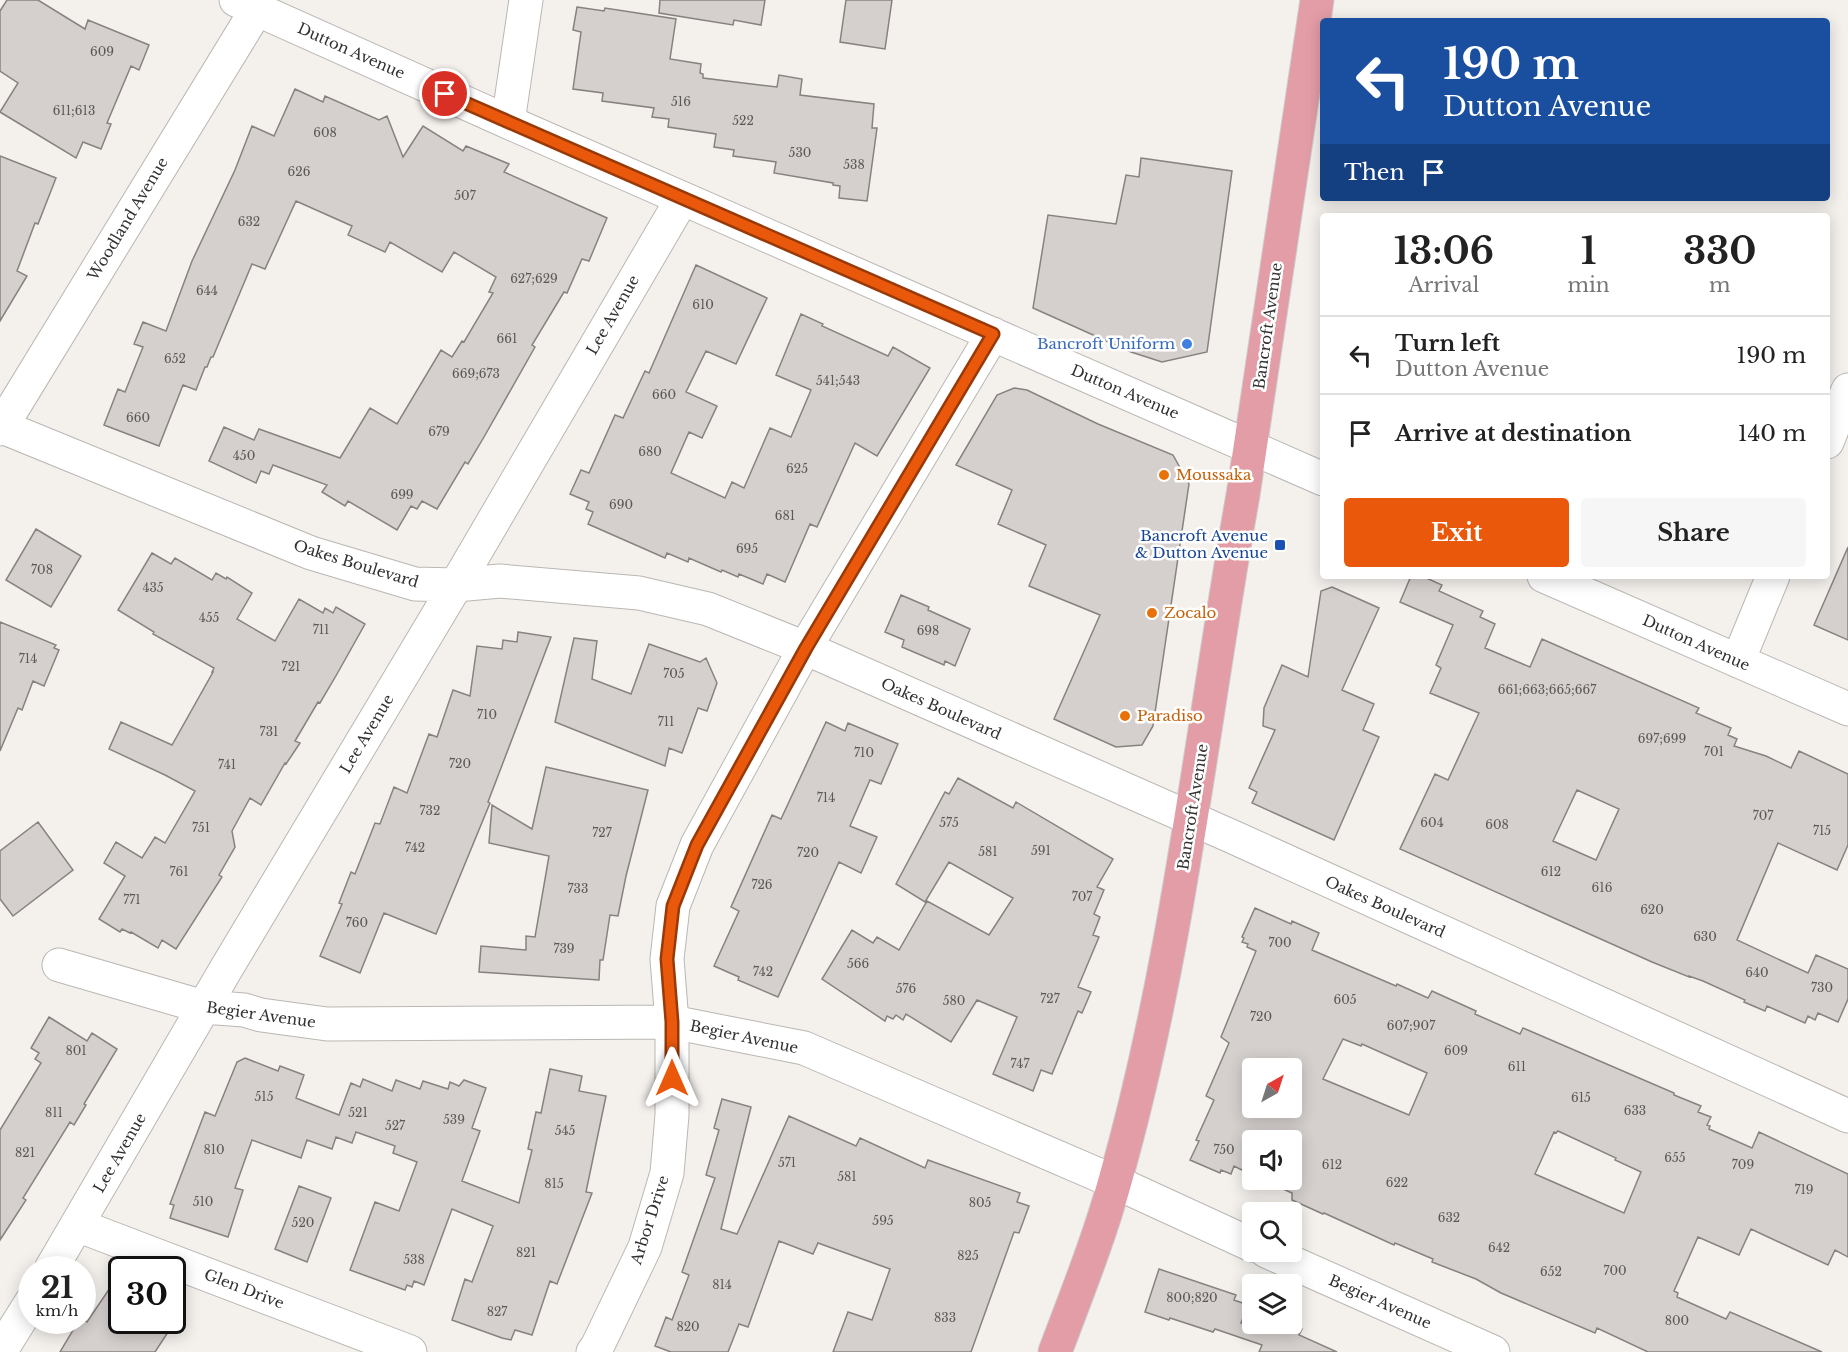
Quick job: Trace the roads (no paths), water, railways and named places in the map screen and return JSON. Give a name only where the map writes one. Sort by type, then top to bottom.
[{"type":"main road","name":"Bancroft Avenue","points":[[1055,1352],[1115,1182],[1143,1070],[1173,924],[1192,820],[1228,575],[1251,447],[1317,0]]},
{"type":"street","points":[[508,122],[526,0]]},
{"type":"street","name":"Dutton Avenue","points":[[247,4],[682,199],[1320,478]]},
{"type":"street","name":"Woodland Avenue","points":[[0,427],[247,4]]},
{"type":"street","name":"Lee Avenue","points":[[59,1256],[682,199]]},
{"type":"street","name":"Arbor Drive","points":[[593,1352],[645,1247],[667,1173],[672,1115],[672,1022],[667,959],[673,906],[697,845],[806,648],[993,334]]},
{"type":"street","points":[[1830,435],[1848,390]]},
{"type":"street","name":"Oakes Boulevard","points":[[0,427],[311,553],[415,584],[456,585],[500,581],[639,593],[708,609],[806,648],[1848,1116]]},
{"type":"street","name":"Dutton Avenue","points":[[1551,579],[1848,709]]},
{"type":"street","points":[[1738,661],[1772,579]]},
{"type":"street","name":"Begier Avenue","points":[[59,965],[204,1007],[244,1010],[261,1015],[327,1024],[672,1022],[804,1048],[1115,1182],[1242,1240]]},
{"type":"street","name":"Glen Drive","points":[[77,1225],[410,1352]]},
{"type":"street","name":"Begier Avenue","points":[[1291,1262],[1493,1352]]},
{"type":"street","points":[[0,1352],[18,1323]]},
{"type":"place","name":"Bancroft Uniform","points":[[1187,344]]},
{"type":"place","name":"Moussaka","points":[[1164,475]]},
{"type":"place","name":"Bancroft Avenue & Dutton Avenue","points":[[1280,545]]},
{"type":"place","name":"Zocalo","points":[[1152,613]]},
{"type":"place","name":"Paradiso","points":[[1125,716]]}]
